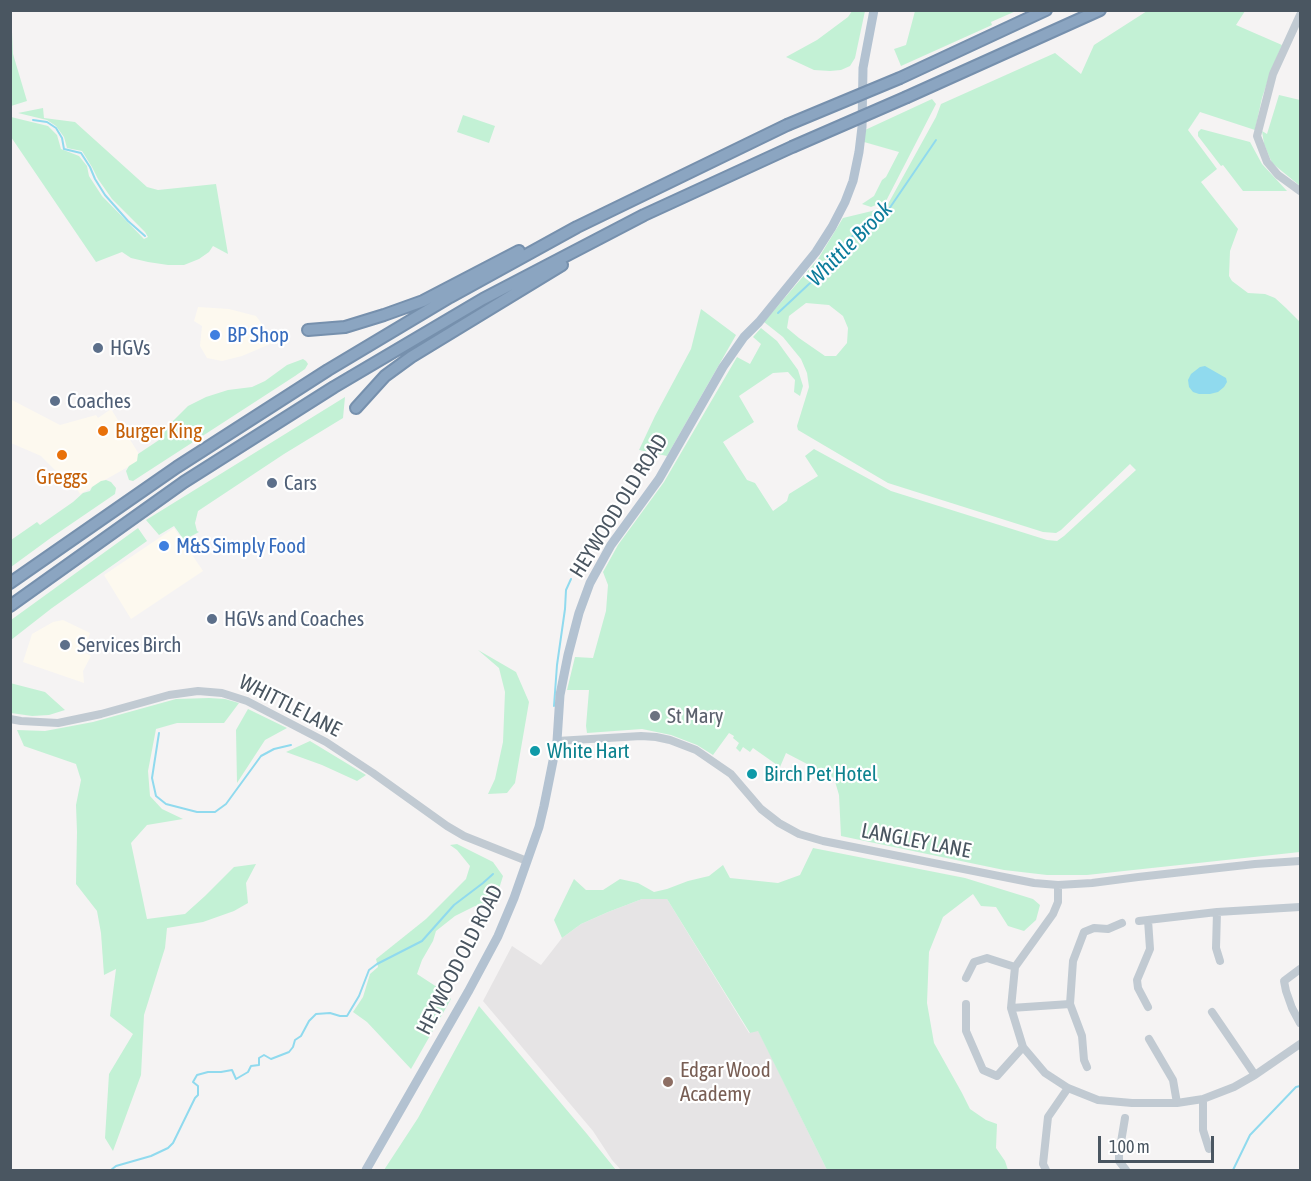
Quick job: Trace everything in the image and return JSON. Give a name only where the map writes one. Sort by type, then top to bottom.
[{"type":"highway","points":[[10,583],[177,467],[328,370],[450,297],[577,227],[787,125],[900,78],[1046,10]]},
{"type":"highway","points":[[10,606],[184,482],[334,387],[483,299],[644,215],[1100,10]]},
{"type":"highway","points":[[356,408],[385,376],[411,357],[644,215]]},
{"type":"highway","points":[[308,330],[345,327],[423,301],[526,247],[577,227]]},
{"type":"main road","name":"HEYWOOD OLD ROAD","points":[[366,1170],[468,992],[498,936],[514,898],[544,806],[557,741],[560,694],[568,655],[590,583],[611,545],[659,480],[733,352],[816,252],[845,202],[853,181],[862,127],[863,68],[874,10]]},
{"type":"street","points":[[1300,15],[1273,74],[1257,136],[1267,162],[1300,191]]},
{"type":"street","name":"WHITTLE LANE","points":[[10,719],[58,723],[101,714],[169,694],[222,693],[247,701],[326,742],[456,831],[527,861]]},
{"type":"street","name":"LANGLEY LANE","points":[[557,741],[641,736],[670,740],[696,750],[724,768],[740,783],[761,809],[779,823],[799,834],[823,841],[1034,883],[1092,884],[1300,861]]},
{"type":"street","points":[[1058,885],[1058,902],[1053,914],[1015,967],[1011,1008],[1023,1047],[1045,1073],[1068,1088],[1098,1100],[1177,1103],[1203,1099],[1234,1087],[1300,1044]]},
{"type":"street","points":[[1139,921],[1217,912],[1300,907]]},
{"type":"street","points":[[1217,912],[1216,948],[1220,961]]},
{"type":"street","points":[[1148,920],[1150,949],[1137,980],[1137,988],[1148,1007]]},
{"type":"street","points":[[1087,1067],[1084,1060],[1082,1036],[1070,1004],[1074,961],[1084,932],[1094,928],[1108,929],[1122,923]]},
{"type":"street","points":[[966,978],[974,962],[987,958],[1015,967]]},
{"type":"street","points":[[1300,969],[1284,981],[1300,1023]]},
{"type":"street","points":[[966,1004],[966,1031],[983,1070],[997,1076],[1023,1047]]},
{"type":"street","points":[[1011,1008],[1070,1004]]},
{"type":"street","points":[[1212,1012],[1255,1075]]},
{"type":"street","points":[[1149,1039],[1173,1080],[1177,1103]]},
{"type":"street","points":[[1046,1170],[1043,1164],[1048,1117],[1068,1088]]},
{"type":"street","points":[[1203,1099],[1203,1131],[1209,1149]]},
{"type":"street","points":[[1125,1118],[1119,1161],[1126,1170]]},
{"type":"shaded area","points":[[198,307],[229,309],[256,316],[275,342],[242,356],[222,361],[207,358],[200,346],[202,326],[194,321]]},
{"type":"shaded area","points":[[10,399],[60,425],[96,415],[98,418],[111,409],[142,459],[80,494],[72,481],[55,470],[41,456],[11,443]]},
{"type":"shaded area","points":[[174,528],[203,571],[131,619],[104,575]]},
{"type":"shaded area","points":[[63,620],[90,633],[84,652],[91,656],[83,671],[84,683],[23,662],[32,634],[53,622]]},
{"type":"shaded area","name":"Edgar Wood Academy","points":[[642,899],[667,899],[749,1033],[758,1030],[827,1170],[621,1170],[593,1131],[483,1001],[512,946],[541,965],[562,938],[581,924]]},
{"type":"green space","points":[[11,10],[13,54],[27,101],[11,106]]},
{"type":"green space","points":[[915,10],[1016,11],[991,22],[992,25],[901,66],[894,49],[906,45]]},
{"type":"green space","points":[[852,11],[865,11],[855,58],[850,66],[841,70],[814,70],[786,57],[817,40],[848,17]]},
{"type":"green space","points":[[1147,11],[1245,11],[1236,25],[1282,45],[1262,98],[1255,130],[1200,112],[1188,130],[1217,169],[1201,182],[1238,229],[1230,251],[1229,276],[1248,293],[1265,294],[1275,298],[1300,322],[1300,852],[1087,875],[1047,875],[1004,870],[841,836],[839,795],[834,778],[786,753],[780,767],[753,748],[750,752],[743,747],[740,752],[736,748],[739,743],[729,733],[713,755],[697,745],[671,735],[642,729],[587,733],[589,690],[567,690],[575,657],[593,658],[606,611],[608,585],[603,572],[618,545],[664,482],[737,357],[750,364],[761,344],[753,337],[761,328],[777,341],[798,370],[803,386],[800,396],[794,392],[795,380],[788,372],[773,373],[739,396],[754,422],[723,442],[747,480],[755,483],[773,511],[787,501],[789,494],[818,476],[805,456],[814,449],[891,491],[1047,540],[1057,541],[1136,470],[1130,464],[1056,533],[1043,532],[888,483],[798,430],[797,426],[809,387],[807,373],[801,359],[783,337],[764,322],[818,259],[843,218],[872,211],[888,204],[941,104],[1055,53],[1081,74],[1094,45]],"holes":[[[806,303],[829,305],[843,316],[848,328],[847,343],[836,356],[825,356],[787,328],[789,316]]]},
{"type":"green space","points":[[1279,95],[1300,100],[1300,186],[1272,163],[1264,144],[1262,131],[1267,134]]},
{"type":"green space","points":[[932,99],[936,104],[886,201],[871,207],[862,204],[874,196],[899,152],[864,142],[865,130]]},
{"type":"green space","points":[[43,108],[44,118],[75,122],[147,187],[158,190],[216,184],[228,254],[213,246],[199,259],[184,265],[148,262],[131,258],[122,252],[96,262],[11,137],[11,117],[48,126],[57,135],[61,149],[79,156],[87,166],[89,176],[102,196],[144,239],[148,237],[112,199],[82,151],[67,148],[64,137],[56,126],[47,120],[18,113]]},
{"type":"green space","points":[[463,115],[495,126],[489,143],[457,132]]},
{"type":"green space","points":[[1201,129],[1250,142],[1262,164],[1287,191],[1243,191],[1198,136]]},
{"type":"green space","points":[[701,309],[736,335],[667,456],[639,450],[691,349]]},
{"type":"green space","points":[[303,359],[308,364],[295,376],[133,481],[129,480],[126,471],[137,461],[138,454],[159,440],[171,423],[188,406],[228,390],[252,387],[265,381],[287,365]]},
{"type":"green space","points":[[345,397],[343,418],[198,511],[195,523],[199,532],[184,540],[174,526],[159,535],[146,520]]},
{"type":"green space","points":[[106,480],[116,488],[115,494],[11,567],[11,540],[37,522],[40,525],[83,493]]},
{"type":"green space","points":[[138,528],[147,541],[11,640],[11,620]]},
{"type":"green space","points":[[478,650],[516,672],[529,702],[515,783],[507,793],[488,794],[495,779],[503,742],[505,692],[499,668]]},
{"type":"green space","points":[[10,683],[45,692],[65,710],[49,715],[32,716],[11,713]]},
{"type":"green space","points":[[209,698],[239,703],[224,723],[177,723],[156,729],[148,771],[150,796],[162,809],[183,819],[147,825],[131,843],[147,919],[185,914],[234,867],[256,864],[246,883],[248,903],[234,911],[203,922],[167,928],[165,948],[144,1015],[141,1075],[113,1151],[105,1138],[109,1074],[133,1034],[110,1016],[116,969],[104,975],[97,911],[76,884],[76,805],[81,780],[76,764],[24,746],[17,730],[45,731],[93,722],[176,699]]},
{"type":"green space","points":[[248,709],[287,728],[265,740],[237,783],[236,730]]},
{"type":"green space","points":[[310,741],[366,775],[357,781],[286,752]]},
{"type":"green space","points":[[457,844],[493,862],[503,876],[492,911],[475,906],[455,916],[436,931],[422,960],[417,974],[451,999],[411,1069],[367,1022],[353,1012],[363,997],[370,974],[378,967],[376,959],[426,919],[466,879],[470,866],[450,845]]},
{"type":"green space","points":[[813,848],[965,878],[1033,899],[1040,905],[1036,920],[1024,931],[1008,926],[996,907],[981,906],[973,894],[943,917],[929,952],[927,1003],[934,1043],[970,1109],[986,1120],[997,1124],[996,1148],[1008,1170],[827,1170],[758,1031],[750,1033],[667,899],[642,899],[581,924],[562,938],[554,920],[574,879],[586,890],[603,890],[620,879],[638,883],[654,892],[709,876],[723,865],[730,878],[778,883],[800,875]]},
{"type":"green space","points":[[479,1006],[616,1170],[384,1170],[418,1118]]},
{"type":"water","points":[[1205,366],[1226,378],[1227,382],[1218,392],[1199,394],[1193,392],[1189,387],[1188,380],[1191,374]]},
{"type":"waterway","points":[[33,120],[47,122],[56,128],[62,138],[64,149],[81,153],[105,195],[145,236]]},
{"type":"waterway","name":"Whittle Brook","points":[[778,313],[823,274],[833,257],[861,227],[889,209],[936,140]]},
{"type":"waterway","name":"Whittle Brook","points":[[554,706],[566,590],[571,579]]},
{"type":"waterway","points":[[159,733],[152,778],[156,796],[166,804],[197,812],[215,812],[226,804],[261,756],[274,749],[291,745]]},
{"type":"waterway","name":"Whittle Brook","points":[[111,1170],[116,1166],[151,1156],[173,1143],[198,1095],[198,1086],[193,1082],[197,1075],[232,1070],[236,1079],[248,1072],[251,1066],[259,1065],[259,1058],[264,1055],[271,1059],[289,1052],[295,1040],[301,1036],[309,1021],[316,1014],[330,1013],[347,1016],[359,996],[369,970],[422,941],[454,905],[493,874]]},
{"type":"waterway","points":[[1233,1170],[1250,1135],[1296,1087],[1300,1086]]},
{"type":"place","name":"BP Shop","points":[[215,335]]},
{"type":"place","name":"HGVs","points":[[98,348]]},
{"type":"place","name":"Coaches","points":[[55,401]]},
{"type":"place","name":"Burger King","points":[[103,431]]},
{"type":"place","name":"Greggs","points":[[62,455]]},
{"type":"place","name":"Cars","points":[[272,483]]},
{"type":"place","name":"M&S Simply Food","points":[[164,546]]},
{"type":"place","name":"HGVs and Coaches","points":[[212,619]]},
{"type":"place","name":"Services Birch","points":[[65,645]]},
{"type":"place","name":"St Mary","points":[[655,716]]},
{"type":"place","name":"White Hart","points":[[535,751]]},
{"type":"place","name":"Birch Pet Hotel","points":[[752,774]]},
{"type":"place","name":"Edgar Wood Academy","points":[[668,1082]]}]
